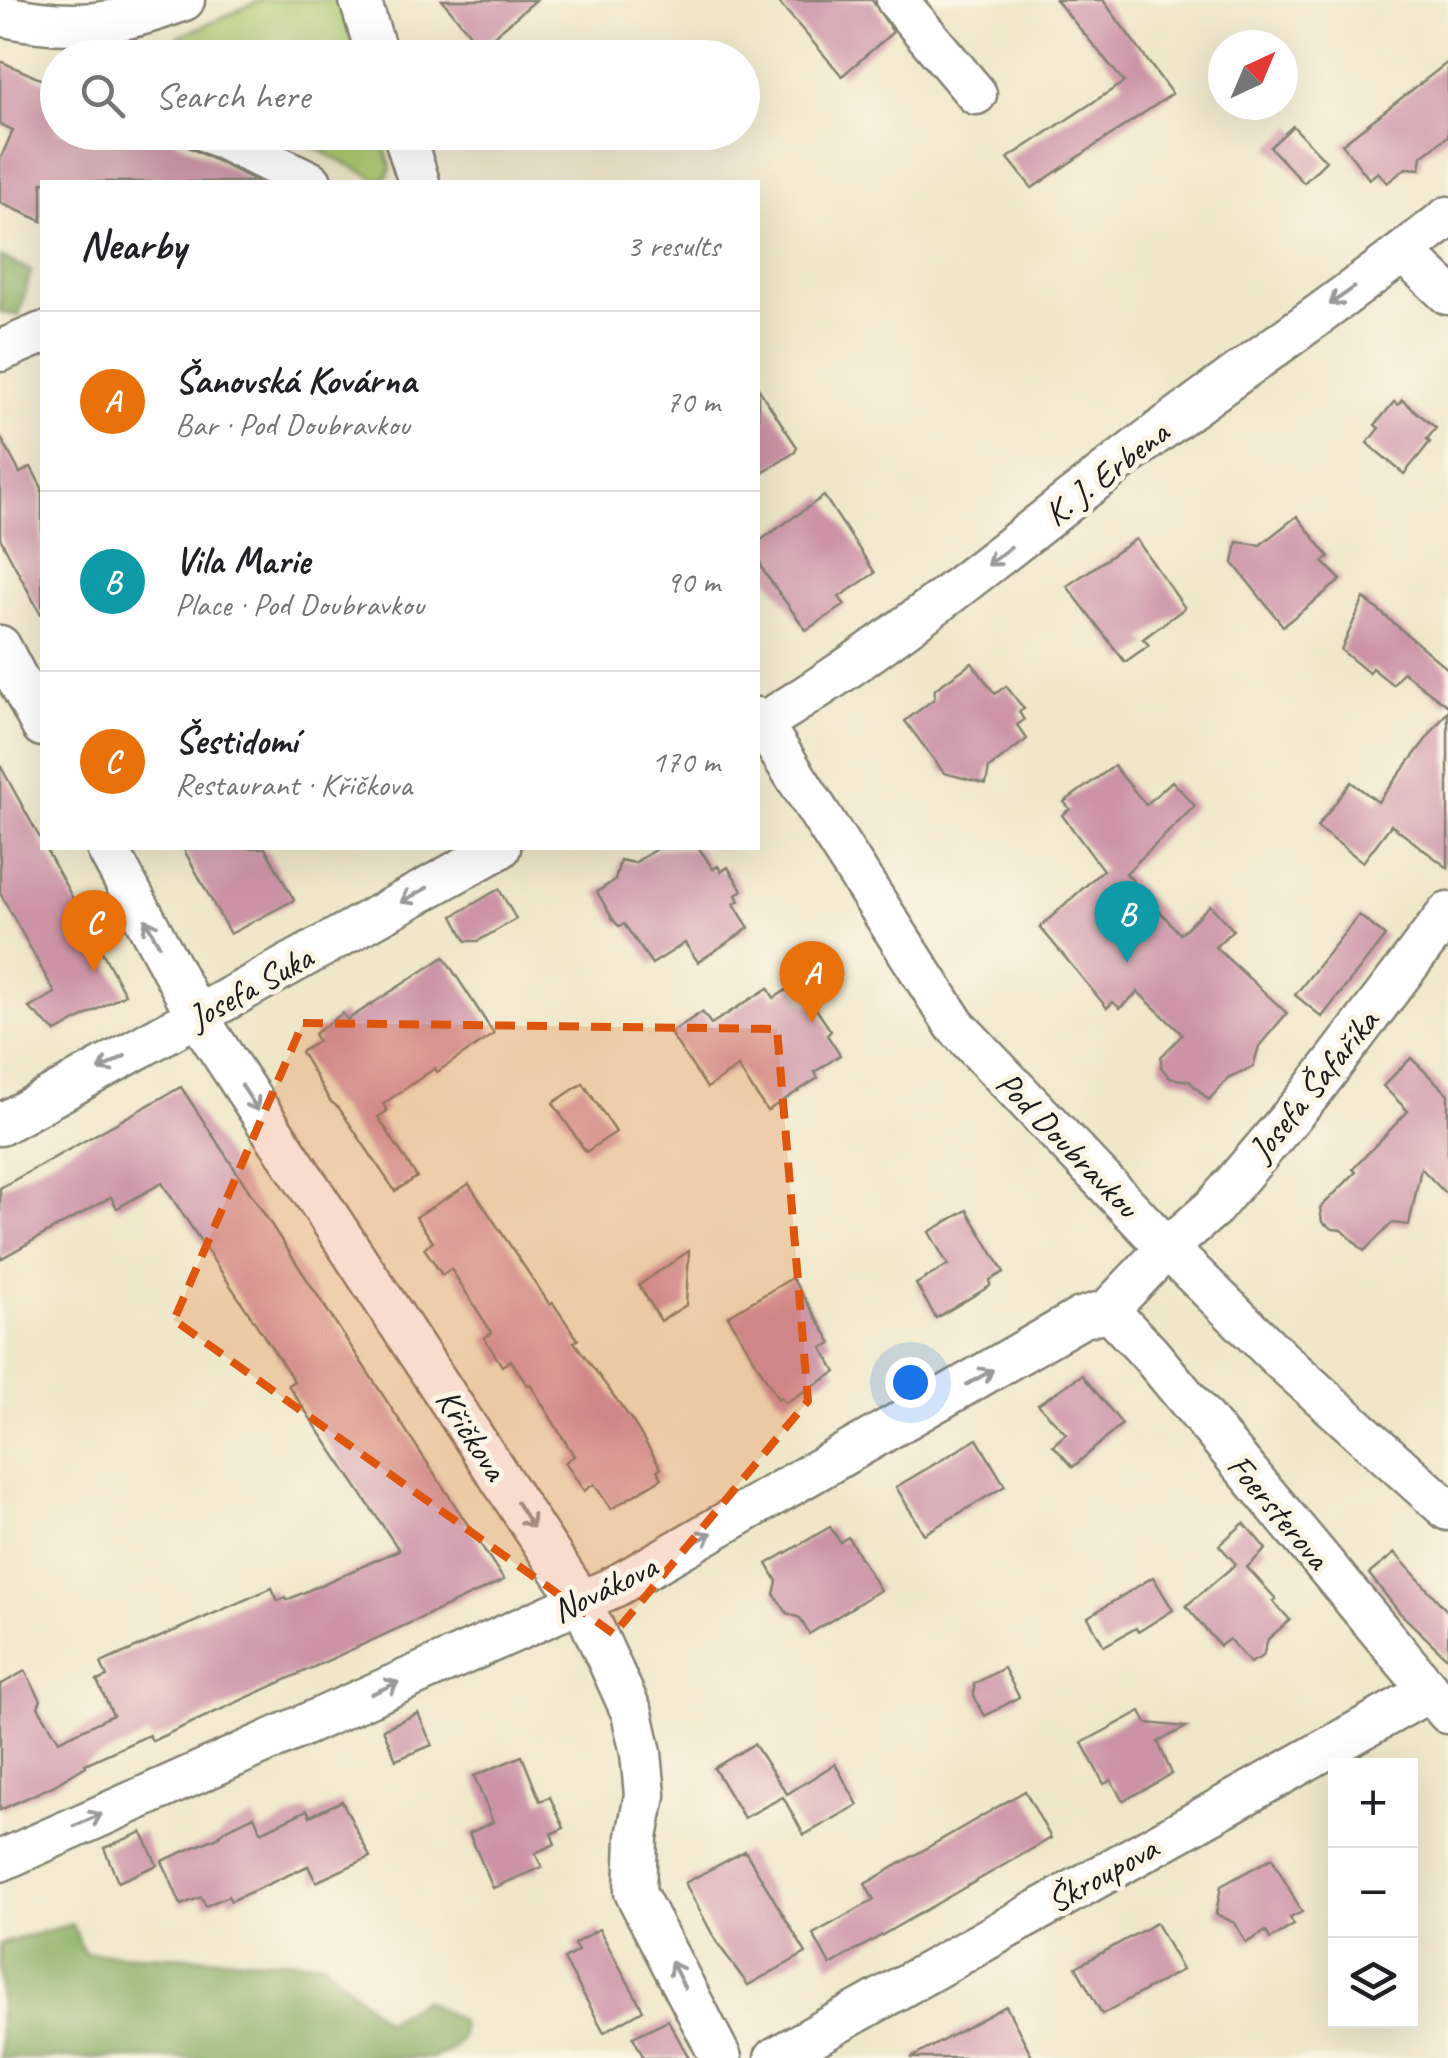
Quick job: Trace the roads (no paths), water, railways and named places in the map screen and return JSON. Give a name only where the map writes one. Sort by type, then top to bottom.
[{"type":"street","points":[[0,16],[59,26],[114,23],[184,0]]},
{"type":"street","points":[[360,0],[372,40]]},
{"type":"street","points":[[897,0],[976,94]]},
{"type":"street","points":[[59,26],[72,40]]},
{"type":"street","points":[[245,150],[307,180]]},
{"type":"street","points":[[408,150],[418,180]]},
{"type":"street","name":"K. J. Erbena","points":[[760,720],[806,697],[946,597],[1138,448],[1448,218]]},
{"type":"street","points":[[1404,253],[1448,294]]},
{"type":"street","points":[[0,351],[40,334]]},
{"type":"street","points":[[0,646],[40,722]]},
{"type":"street","name":"Pod Doubravkou","points":[[760,723],[954,1026],[1281,1360],[1448,1510]]},
{"type":"street","name":"Křičkova","points":[[108,850],[197,1016],[581,1601],[632,1713],[641,1752],[645,1795],[637,1838],[635,1892],[722,2058]]},
{"type":"street","name":"Josefa Suka","points":[[0,1126],[496,850]]},
{"type":"street","name":"Josefa Šafaříka","points":[[1168,1248],[1214,1207],[1310,1094],[1448,913]]},
{"type":"street","name":"Novákova","points":[[0,1861],[616,1586],[1081,1318],[1108,1310],[1168,1248]]},
{"type":"street","name":"Foersterova","points":[[1108,1310],[1149,1353],[1439,1702]]},
{"type":"street","name":"Škroupova","points":[[775,2058],[1439,1702]]},
{"type":"place","name":"Vila Marie","points":[[1127,963]]},
{"type":"place","name":"Šestidomí","points":[[94,972]]},
{"type":"place","name":"Šanovská Kovárna","points":[[812,1023]]}]
